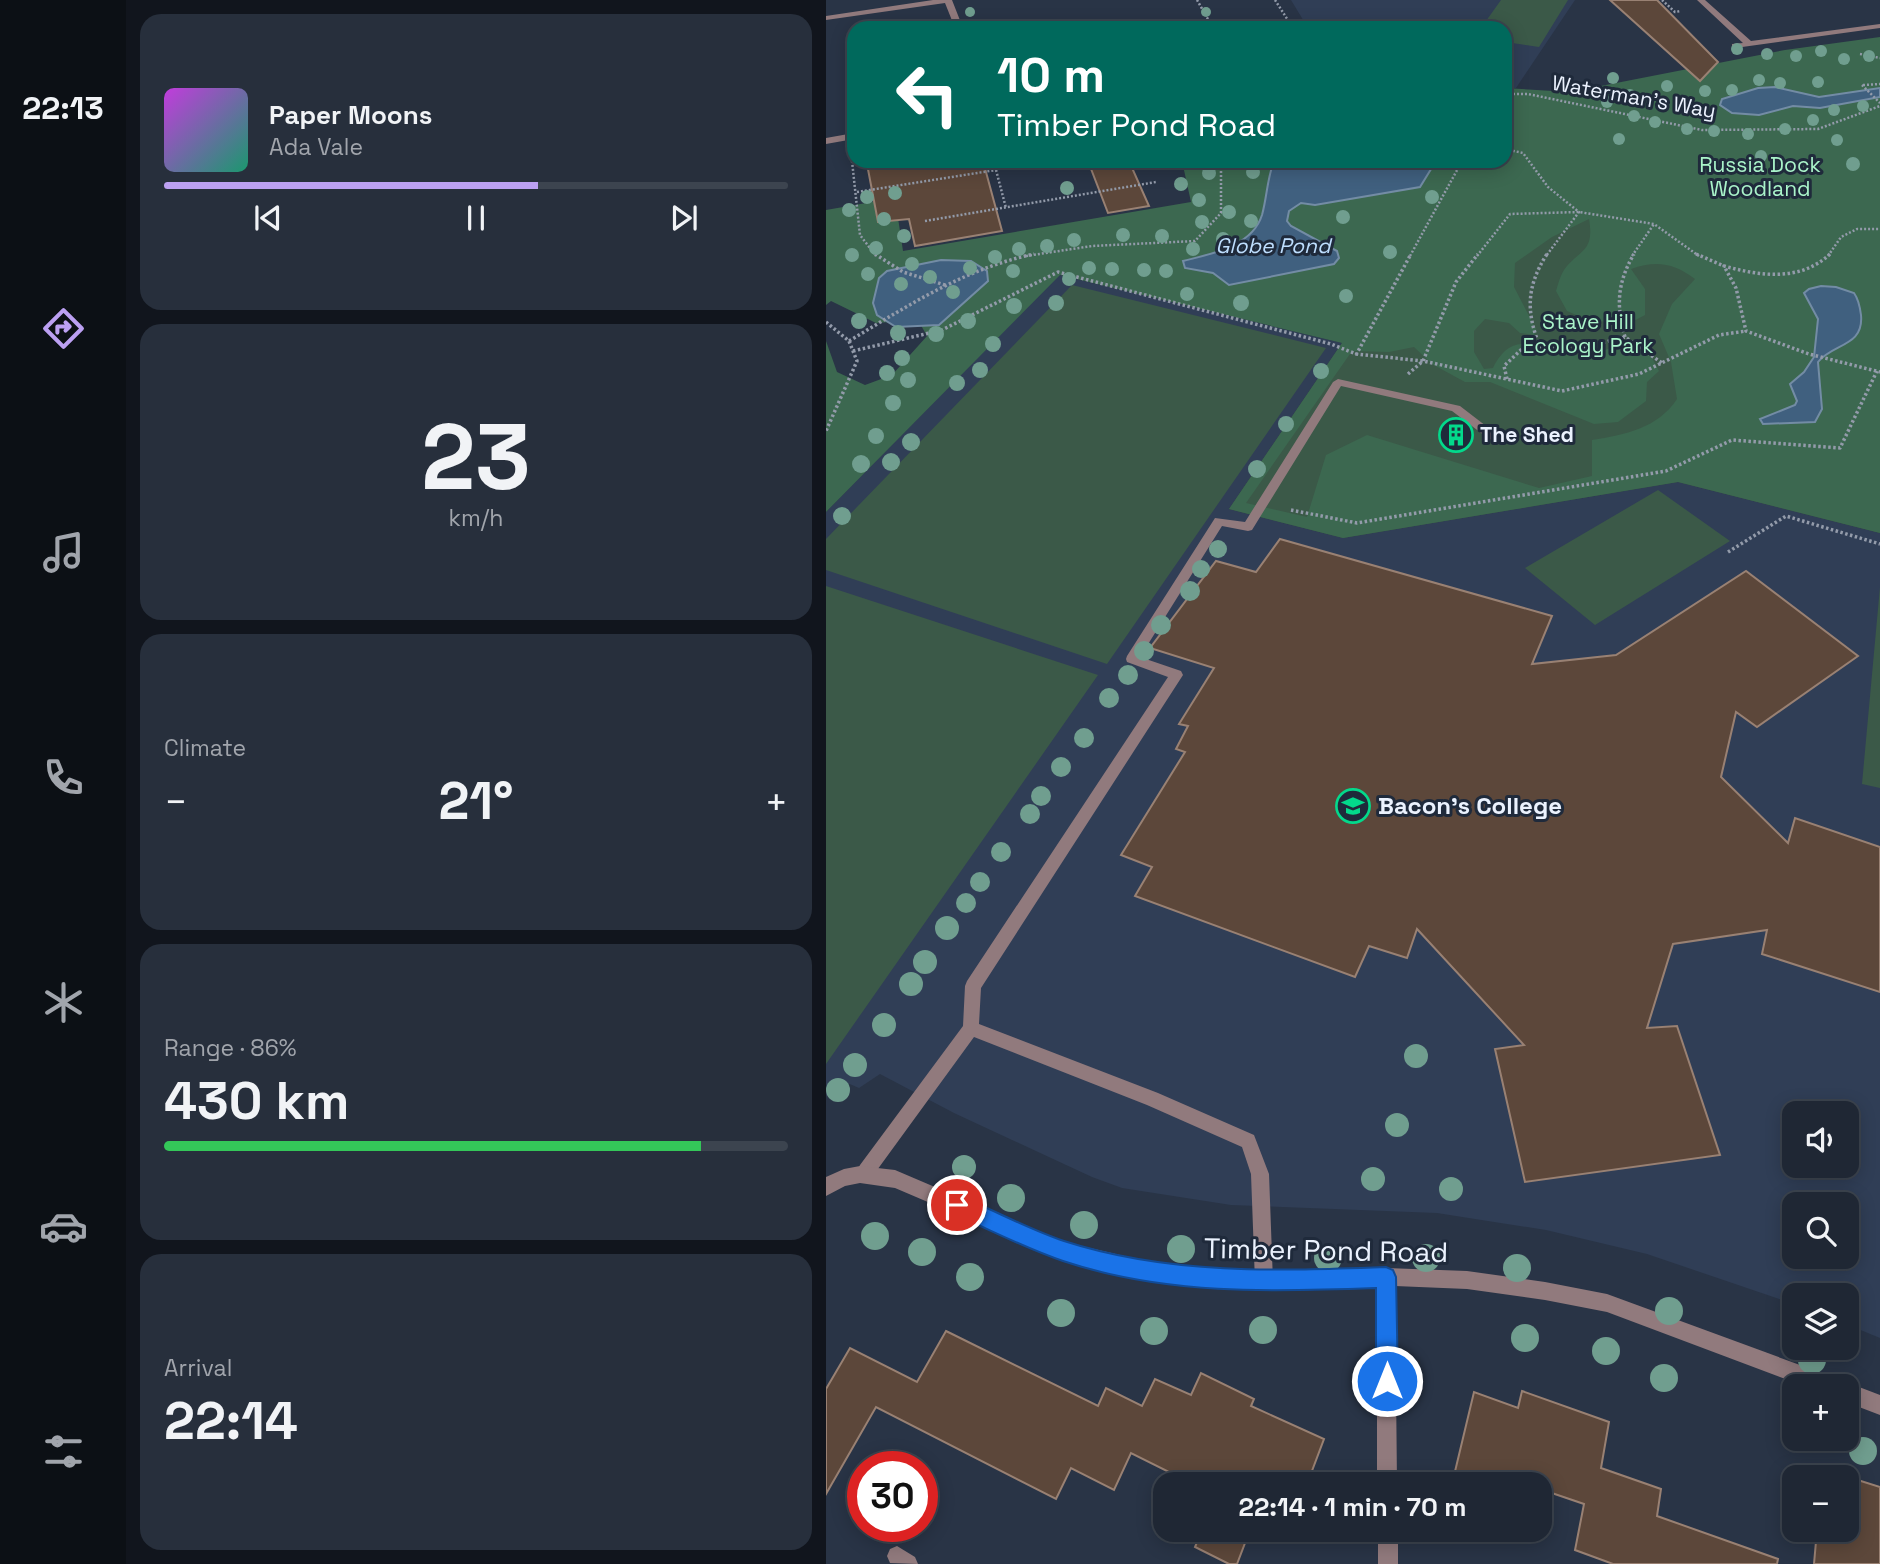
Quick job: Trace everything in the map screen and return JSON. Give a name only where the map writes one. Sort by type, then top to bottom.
[{"type":"street","points":[[826,18],[948,0],[956,21]]},
{"type":"street","points":[[1701,0],[1748,43]]},
{"type":"street","points":[[1735,46],[1880,26]]},
{"type":"street","points":[[826,141],[847,138]]},
{"type":"street","points":[[826,1187],[842,1176],[866,1171],[971,1028],[973,986],[1176,675],[1132,659],[1219,521],[1248,527],[1338,382],[1456,408],[1493,436]]},
{"type":"street","points":[[971,1028],[1152,1099],[1248,1141],[1260,1174],[1264,1282]]},
{"type":"street","name":"Timber Pond Road","points":[[866,1171],[895,1179],[1063,1251],[1163,1274],[1264,1282],[1386,1277],[1467,1280],[1607,1303],[1798,1374]]},
{"type":"street","points":[[1386,1277],[1387,1472]]},
{"type":"street","points":[[1859,1397],[1880,1405]]},
{"type":"street","points":[[1388,1542],[1388,1564]]},
{"type":"path","points":[[1197,0],[1209,21]]},
{"type":"path","points":[[1275,0],[1288,21]]},
{"type":"path","points":[[1879,106],[1863,85],[1880,83]]},
{"type":"path","name":"Waterman's Way","points":[[1512,94],[1528,94],[1702,130],[1818,129],[1879,106]]},
{"type":"path","points":[[1512,151],[1523,153],[1548,187],[1579,212]]},
{"type":"path","points":[[854,168],[856,222],[864,242],[882,261],[910,275],[945,285]]},
{"type":"path","points":[[849,341],[945,285],[990,265],[1045,251],[1195,241],[1220,213],[1222,168]]},
{"type":"path","points":[[1338,382],[1458,168]]},
{"type":"path","points":[[857,192],[996,170],[1006,208]]},
{"type":"path","points":[[925,221],[1156,182]]},
{"type":"path","points":[[1540,347],[1528,314],[1530,289],[1551,249],[1579,212]]},
{"type":"path","points":[[1423,361],[1456,282],[1510,214],[1579,212],[1654,224],[1700,257],[1724,266],[1771,275],[1812,270],[1837,248],[1842,237],[1857,229],[1880,229]]},
{"type":"path","points":[[1654,224],[1622,271],[1616,313],[1625,337],[1663,363]]},
{"type":"path","points":[[1724,266],[1736,288],[1746,331]]},
{"type":"path","points":[[853,351],[942,330],[1058,272],[1331,344],[1356,354],[1423,361],[1562,391],[1639,374],[1719,335],[1746,331],[1809,354],[1879,372],[1840,448],[1732,440],[1666,471],[1357,523],[1262,504]]},
{"type":"path","points":[[826,322],[849,341],[857,361],[826,431]]},
{"type":"path","points":[[1507,379],[1504,366],[1523,348],[1557,350],[1586,347],[1600,341],[1625,337]]},
{"type":"path","points":[[1728,552],[1786,516],[1880,544]]},
{"type":"shaded area","points":[[1291,0],[1575,0],[1516,88],[1512,88],[1512,21],[1304,21]]},
{"type":"shaded area","name":"Bacon's College","points":[[1059,275],[1342,343],[1229,509],[1343,538],[1678,482],[1880,533],[1880,1338],[1859,1329],[1859,1283],[1782,1283],[1782,1300],[1647,1254],[1546,1230],[1437,1213],[1231,1205],[1122,1188],[1092,1177],[954,1113],[880,1074],[859,1088],[838,1079],[826,1097],[826,512]]},
{"type":"green space","points":[[1501,0],[1568,0],[1539,47],[1512,43],[1512,21],[1486,21]]},
{"type":"green space","name":"Russia Dock Woodland","points":[[1880,37],[1880,533],[1678,482],[1343,538],[1229,509],[1342,343],[1060,275],[826,512],[826,341],[837,372],[865,385],[892,375],[927,336],[918,320],[876,323],[831,301],[826,305],[826,210],[895,198],[903,251],[1191,202],[1184,168],[1512,168],[1512,88],[1570,92],[1785,50]],"holes":[[[1589,219],[1588,245],[1564,270],[1556,291],[1567,311],[1588,320],[1628,324],[1645,315],[1645,289],[1631,269],[1657,264],[1672,266],[1695,279],[1672,304],[1659,334],[1671,362],[1677,399],[1660,417],[1640,428],[1617,436],[1592,440],[1592,476],[1539,488],[1367,435],[1326,455],[1307,517],[1246,503],[1352,351],[1389,352],[1414,347],[1432,364],[1465,382],[1490,382],[1594,424],[1618,422],[1646,401],[1647,382],[1659,371],[1651,356],[1626,342],[1609,349],[1578,355],[1520,344],[1510,347],[1493,368],[1484,369],[1474,352],[1474,331],[1485,319],[1509,323],[1520,333],[1534,335],[1537,331],[1514,287],[1515,263],[1552,237]]]},
{"type":"green space","name":"Stave Hill Ecology Park","points":[[1512,162],[1880,218],[1880,533],[1678,482],[1343,538],[1229,509],[1342,343],[1499,168],[1512,168]]},
{"type":"green space","points":[[1072,285],[1326,348],[1107,664],[826,570],[826,539]]},
{"type":"green space","points":[[1658,490],[1730,541],[1595,625],[1525,568]]},
{"type":"green space","points":[[826,586],[1098,675],[826,1064]]},
{"type":"green space","points":[[1880,587],[1880,788],[1862,784]]},
{"type":"water","points":[[1775,87],[1819,97],[1880,88],[1880,97],[1820,108],[1793,106],[1759,115],[1732,113],[1720,105],[1722,99],[1758,88]]},
{"type":"water","name":"Globe Pond","points":[[1272,168],[1432,168],[1420,187],[1315,205],[1301,203],[1289,211],[1287,221],[1291,226],[1337,251],[1339,258],[1334,264],[1229,285],[1213,273],[1185,268],[1183,261],[1229,247],[1249,235],[1262,215]]},
{"type":"water","points":[[941,260],[971,261],[987,271],[988,281],[939,325],[896,327],[877,315],[873,303],[879,278],[887,271]]},
{"type":"water","points":[[1821,286],[1836,287],[1854,293],[1861,315],[1858,333],[1818,362],[1822,409],[1815,422],[1763,424],[1760,419],[1795,405],[1797,401],[1790,384],[1804,372],[1814,357],[1818,319],[1804,293]]},
{"type":"building","points":[[1610,0],[1657,0],[1718,62],[1700,81]]},
{"type":"building","points":[[868,168],[985,168],[1002,231],[915,246],[909,219],[878,222]]},
{"type":"building","points":[[1091,168],[1132,168],[1149,206],[1108,213]]},
{"type":"building","points":[[1280,539],[1552,616],[1532,664],[1616,655],[1746,571],[1858,656],[1757,727],[1736,712],[1721,777],[1788,843],[1795,818],[1880,847],[1880,992],[1762,954],[1767,930],[1673,944],[1647,1028],[1677,1026],[1720,1155],[1525,1182],[1495,1049],[1524,1045],[1417,929],[1407,958],[1369,946],[1355,977],[1135,896],[1152,867],[1121,855],[1185,752],[1176,749],[1188,726],[1179,724],[1214,668],[1150,648],[1216,561],[1256,572]]},
{"type":"building","points":[[946,1331],[1098,1406],[1106,1388],[1142,1406],[1155,1379],[1191,1395],[1201,1373],[1254,1399],[1251,1406],[1324,1439],[1312,1472],[1169,1472],[1131,1453],[1114,1490],[1071,1468],[1056,1499],[876,1407],[851,1451],[847,1451],[847,1457],[826,1494],[826,1389],[850,1348],[917,1382]]},
{"type":"building","points":[[1522,1391],[1609,1422],[1601,1468],[1661,1489],[1657,1516],[1778,1559],[1777,1564],[1613,1564],[1575,1550],[1584,1504],[1552,1493],[1552,1472],[1455,1472],[1474,1392],[1518,1408]]},
{"type":"building","points":[[1859,1480],[1880,1487],[1880,1564],[1814,1564],[1816,1542],[1859,1542]]},
{"type":"building","points":[[1197,1542],[1245,1542],[1237,1564],[1229,1564],[1195,1547]]},
{"type":"place","name":"The Shed","points":[[1456,435]]},
{"type":"place","name":"Bacon's College","points":[[1353,806]]},
{"type":"route","points":[[957,1205],[1063,1251],[1163,1274],[1264,1282],[1386,1277],[1387,1381]]}]
